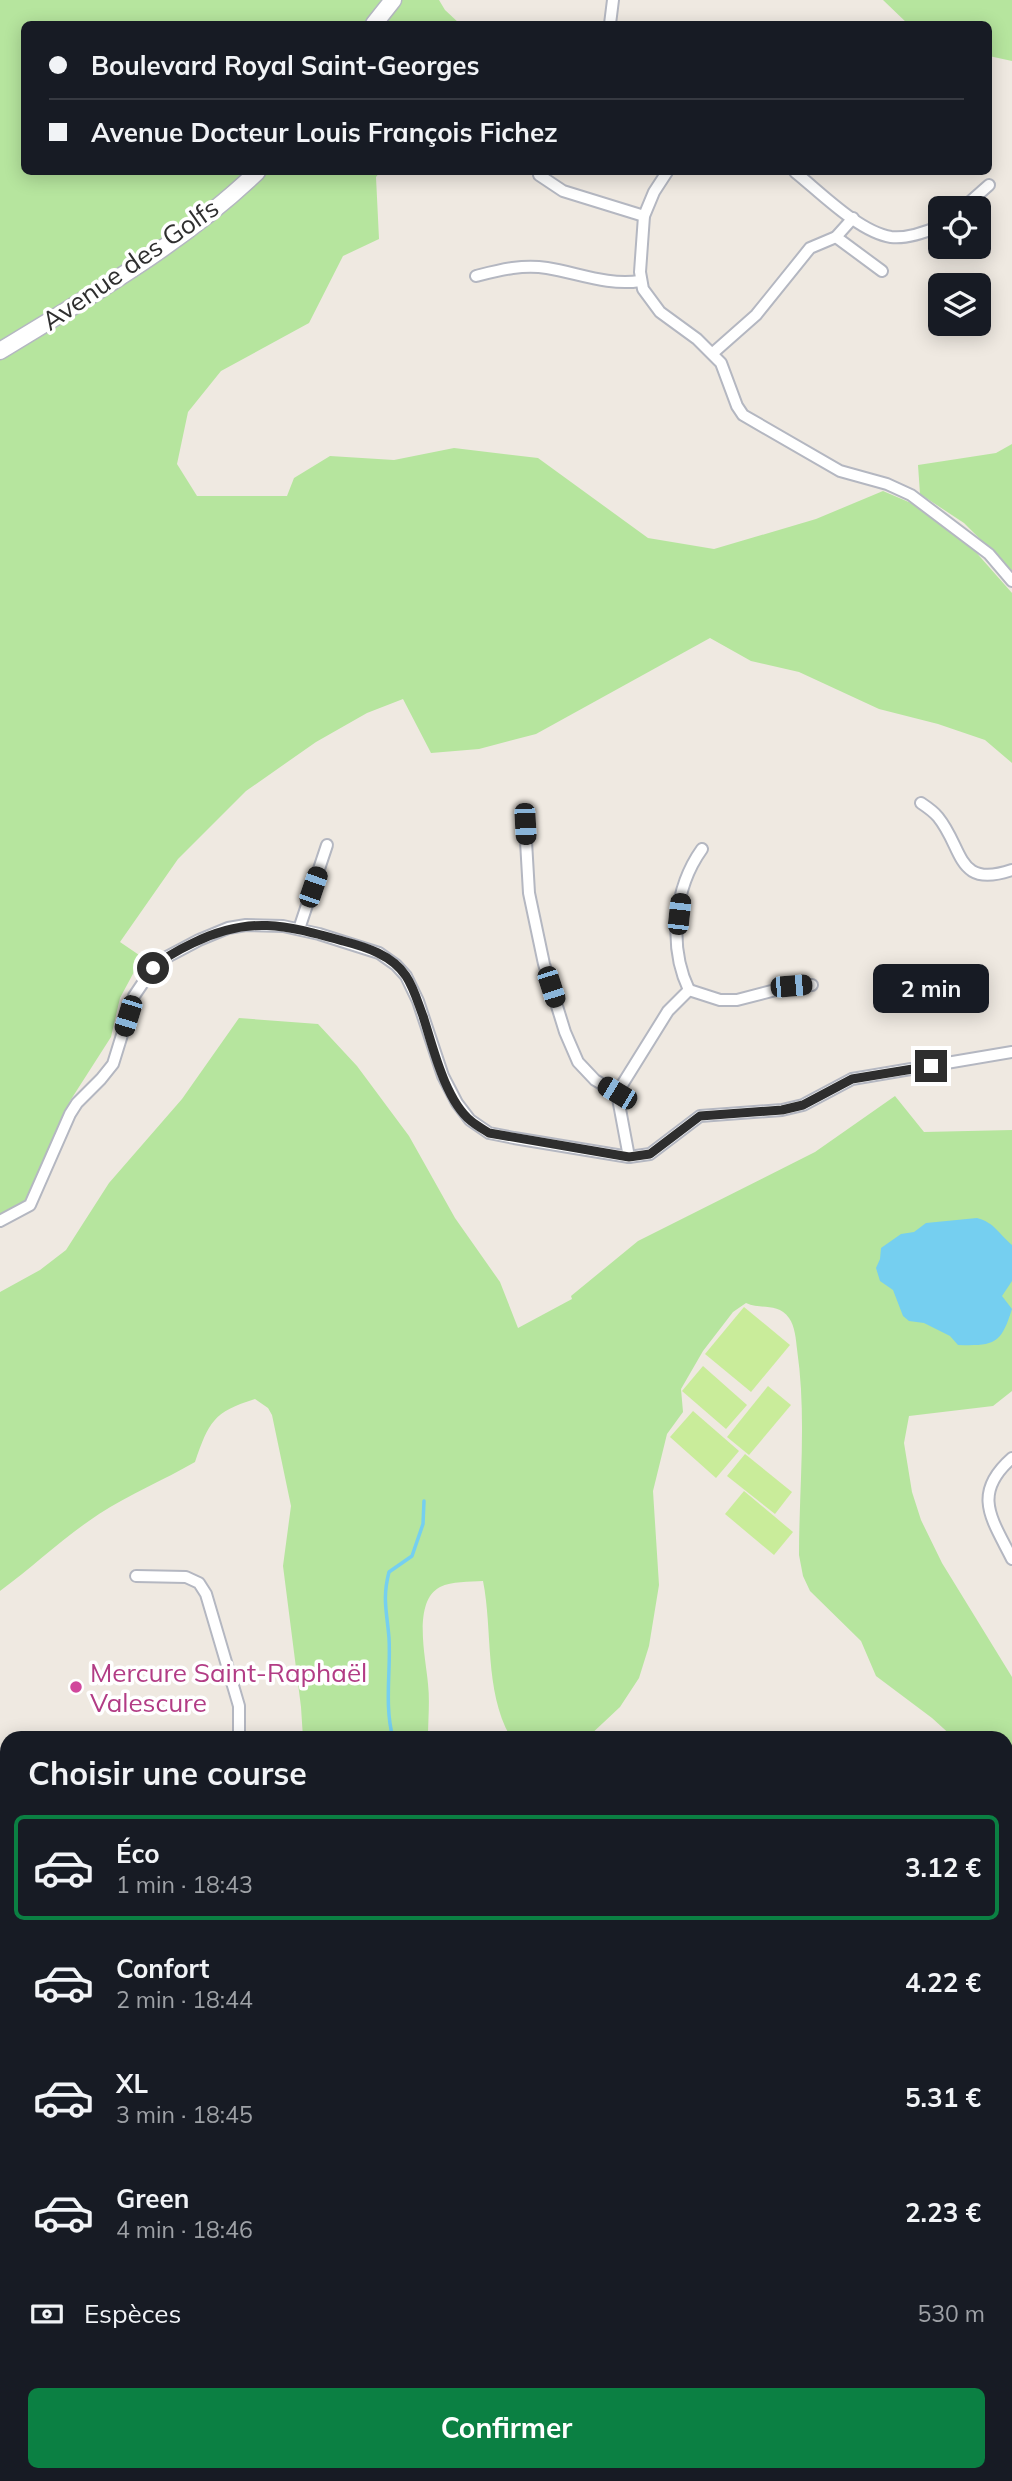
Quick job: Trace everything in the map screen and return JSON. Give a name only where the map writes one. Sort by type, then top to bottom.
[{"type":"main road","points":[[376,21],[393,0]]},
{"type":"main road","name":"Avenue des Golfs","points":[[0,351],[97,292],[215,208],[254,175]]},
{"type":"street","points":[[610,21],[613,0]]},
{"type":"street","points":[[539,175],[564,191],[645,216]]},
{"type":"street","points":[[665,175],[651,199],[645,216],[640,281],[646,295],[660,312],[721,363],[743,415],[840,471],[887,484],[911,495],[989,554],[1012,581]]},
{"type":"street","points":[[799,175],[872,231],[893,237],[928,230]]},
{"type":"street","points":[[977,196],[989,185]]},
{"type":"street","points":[[713,354],[756,315],[810,248],[836,237],[853,218]]},
{"type":"street","points":[[836,237],[882,271]]},
{"type":"street","points":[[476,276],[523,266],[627,283],[640,281]]},
{"type":"street","points":[[921,803],[938,817],[962,862],[974,872],[994,876],[1012,870]]},
{"type":"street","points":[[525,824],[529,893],[544,964],[565,1032],[578,1062],[595,1080],[617,1093]]},
{"type":"street","points":[[299,929],[327,845]]},
{"type":"street","points":[[702,849],[690,866],[682,887],[676,941],[680,972],[689,990],[720,1000],[737,1000],[791,986],[812,985]]},
{"type":"street","points":[[0,1221],[30,1205],[70,1114],[113,1064],[134,996],[153,968],[181,949],[228,928],[265,925],[299,929],[379,953],[406,976],[418,1001],[443,1076],[457,1103],[470,1120],[489,1133],[629,1157],[650,1154],[700,1116],[782,1110],[803,1105],[852,1079],[1012,1052]]},
{"type":"street","points":[[629,1157],[617,1093],[668,1011],[689,990]]},
{"type":"street","points":[[1012,1458],[997,1471],[989,1490],[988,1512],[1012,1559]]},
{"type":"street","points":[[136,1576],[186,1577],[200,1583],[206,1594],[239,1706],[239,1731]]},
{"type":"green space","points":[[0,0],[439,0],[457,21],[21,21],[21,175],[378,175],[379,239],[343,256],[309,323],[221,371],[188,412],[177,464],[197,496],[287,496],[294,478],[330,456],[394,460],[454,448],[538,458],[648,538],[714,549],[816,519],[883,491],[911,503],[974,550],[1012,593],[1012,763],[985,740],[938,724],[879,709],[799,672],[751,661],[710,638],[536,734],[479,749],[431,753],[403,699],[367,713],[316,742],[246,791],[178,859],[120,942],[142,957],[120,998],[111,1037],[70,1101],[36,1197],[0,1217]]},
{"type":"green space","points":[[883,0],[1012,0],[1012,61],[992,57],[992,21],[905,21]]},
{"type":"green space","points":[[1012,444],[1012,571],[964,523],[920,494],[918,465],[996,453]]},
{"type":"green space","points":[[239,1018],[318,1024],[357,1066],[409,1136],[455,1218],[500,1282],[518,1328],[572,1299],[571,1296],[638,1241],[815,1152],[895,1096],[924,1132],[1012,1130],[1012,1391],[993,1406],[909,1416],[904,1443],[912,1492],[921,1520],[942,1563],[1012,1677],[1012,1731],[946,1731],[876,1676],[861,1641],[810,1591],[803,1576],[799,1555],[802,1401],[794,1329],[789,1318],[780,1310],[746,1303],[733,1312],[703,1351],[681,1389],[683,1412],[667,1434],[653,1491],[659,1585],[649,1646],[639,1678],[620,1707],[594,1731],[508,1731],[502,1720],[493,1681],[483,1581],[440,1587],[431,1594],[426,1605],[423,1631],[429,1690],[428,1731],[303,1731],[283,1566],[291,1506],[272,1415],[268,1408],[255,1399],[230,1409],[214,1420],[204,1437],[195,1462],[99,1514],[0,1591],[0,1292],[40,1270],[66,1250],[109,1183],[182,1099]]},
{"type":"green space","points":[[744,1307],[790,1345],[751,1392],[705,1354]]},
{"type":"green space","points":[[703,1366],[747,1405],[726,1429],[682,1391]]},
{"type":"green space","points":[[768,1386],[791,1405],[749,1455],[727,1437]]},
{"type":"green space","points":[[693,1411],[739,1451],[716,1478],[670,1437]]},
{"type":"green space","points":[[745,1454],[792,1492],[775,1514],[727,1476]]},
{"type":"green space","points":[[744,1491],[793,1532],[774,1555],[725,1514]]},
{"type":"water","points":[[977,1218],[992,1226],[1012,1245],[1012,1281],[1002,1296],[1012,1309],[1004,1330],[995,1340],[981,1345],[958,1345],[950,1336],[924,1323],[909,1321],[903,1316],[893,1290],[880,1281],[876,1268],[881,1248],[901,1234],[914,1232],[926,1223]]},
{"type":"waterway","points":[[391,1731],[386,1590],[389,1572],[412,1556],[423,1524],[424,1501]]},
{"type":"place","name":"Mercure Saint-Raphaël Valescure","points":[[76,1687]]},
{"type":"route","points":[[153,968],[163,959],[199,940],[228,928],[246,925],[299,929],[379,953],[406,976],[418,1001],[443,1076],[457,1103],[470,1120],[489,1133],[629,1157],[650,1154],[661,1148],[700,1116],[782,1110],[803,1105],[852,1079],[931,1066]]}]
